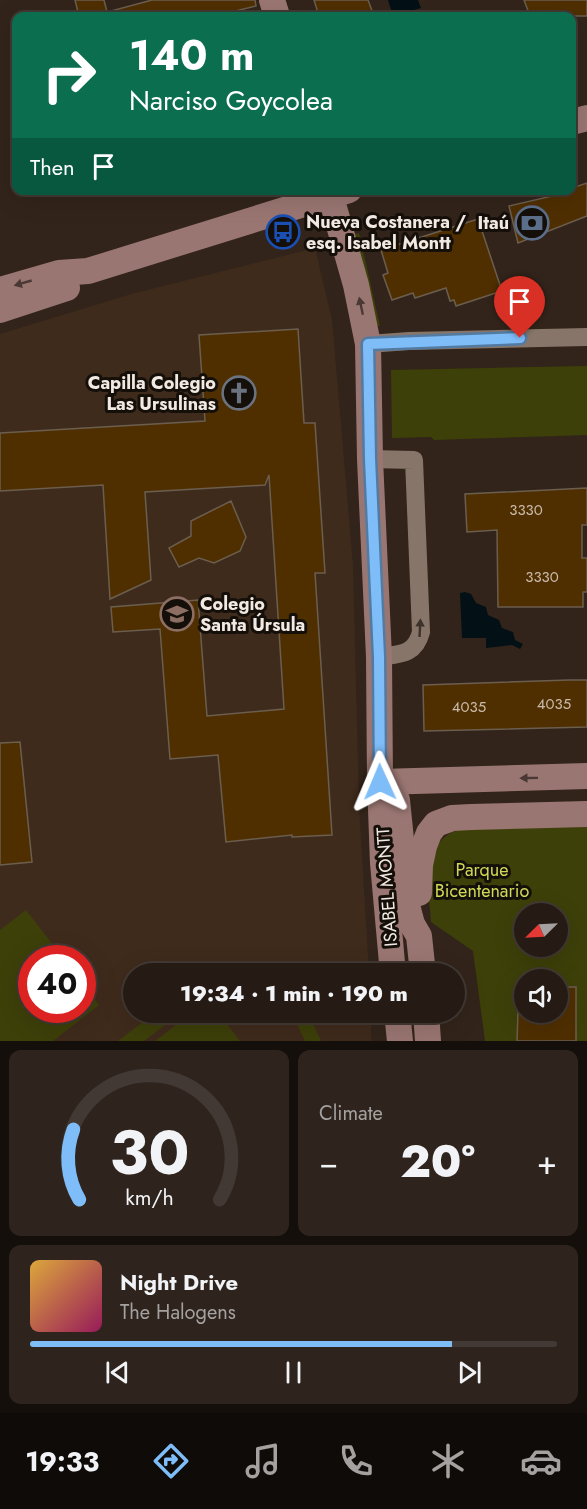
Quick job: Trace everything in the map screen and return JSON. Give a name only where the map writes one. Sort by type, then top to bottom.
[{"type":"main road","points":[[0,290],[59,273],[88,271],[328,195]]},
{"type":"main road","name":"ISABEL MONTT","points":[[338,195],[368,344],[370,459],[379,657],[388,782],[408,909],[412,924],[419,936],[422,963]]},
{"type":"main road","points":[[0,310],[67,288],[88,271]]},
{"type":"main road","points":[[388,782],[587,776]]},
{"type":"main road","name":"ISABEL MONTT","points":[[388,782],[383,863],[392,963]]},
{"type":"main road","points":[[419,936],[420,865],[429,833],[436,824],[452,818],[587,814]]},
{"type":"main road","points":[[398,1023],[400,1041]]},
{"type":"main road","points":[[427,1023],[428,1041]]},
{"type":"street","points":[[368,344],[587,337]]},
{"type":"street","points":[[370,459],[414,460],[421,632],[418,644],[409,651],[379,657]]},
{"type":"shaded area","points":[[388,0],[418,0],[421,8],[407,12],[392,12]]},
{"type":"shaded area","name":"Colegio Santa Úrsula","points":[[315,248],[332,320],[353,566],[359,807],[368,963],[123,963],[123,1023],[371,1023],[371,1041],[0,1041],[0,334],[135,293]]},
{"type":"shaded area","points":[[460,593],[471,594],[476,603],[486,607],[488,615],[499,620],[502,628],[513,632],[515,640],[523,644],[520,649],[512,645],[486,648],[486,638],[462,638]]},
{"type":"green space","points":[[359,233],[380,326],[375,325],[355,234]]},
{"type":"green space","points":[[587,366],[587,435],[434,440],[431,437],[392,438],[391,370]]},
{"type":"green space","name":"Parque Bicentenario","points":[[587,823],[587,1041],[485,1041],[473,951],[431,922],[428,870],[435,847],[456,830]]},
{"type":"green space","points":[[26,910],[53,945],[18,945],[18,1023],[76,1023],[53,1041],[0,1041],[0,930]]},
{"type":"green space","points":[[142,1023],[168,1023],[144,1041],[118,1041]]},
{"type":"green space","points":[[179,1023],[226,1023],[240,1041],[155,1041]]},
{"type":"green space","points":[[313,1023],[321,1041],[305,1041],[297,1024]]},
{"type":"building","points":[[75,0],[104,0],[107,12],[78,12]]},
{"type":"building","points":[[152,0],[255,0],[256,6],[231,12],[111,11]]},
{"type":"building","points":[[314,0],[368,0],[372,12],[318,12]]},
{"type":"building","points":[[524,0],[587,0],[587,16],[576,16],[576,12],[528,12]]},
{"type":"building","points":[[587,183],[587,216],[518,243],[509,206],[556,195],[576,195],[576,187]]},
{"type":"building","points":[[478,219],[502,291],[456,306],[454,300],[450,301],[446,288],[415,298],[413,293],[392,300],[383,275],[388,273],[381,250]]},
{"type":"building","points":[[298,329],[304,423],[315,423],[325,573],[315,573],[332,835],[292,837],[292,835],[226,842],[218,755],[170,759],[160,629],[113,632],[111,607],[198,600],[207,716],[284,709],[269,475],[265,485],[145,492],[151,580],[110,599],[103,485],[0,491],[0,433],[205,421],[199,335]]},
{"type":"building","points":[[587,488],[587,525],[582,525],[582,558],[587,558],[587,592],[583,592],[583,607],[498,607],[497,530],[467,532],[465,494]]},
{"type":"building","points":[[231,501],[246,537],[240,551],[214,563],[199,558],[179,567],[169,548],[191,536],[191,521]]},
{"type":"building","points":[[587,680],[587,727],[424,731],[423,685]]},
{"type":"building","points":[[20,742],[32,862],[0,865],[0,743]]},
{"type":"building","points":[[568,987],[576,987],[576,1041],[517,1041],[518,1023],[568,1023]]},
{"type":"place","name":"Itaú","points":[[532,223]]},
{"type":"place","name":"Nueva Costanera / esq. Isabel Montt","points":[[283,232]]},
{"type":"place","name":"Capilla Colegio Las Ursulinas","points":[[239,393]]},
{"type":"place","name":"Colegio Santa Úrsula","points":[[177,614]]},
{"type":"route","points":[[380,782],[379,657],[370,459],[368,344],[520,338]]}]
